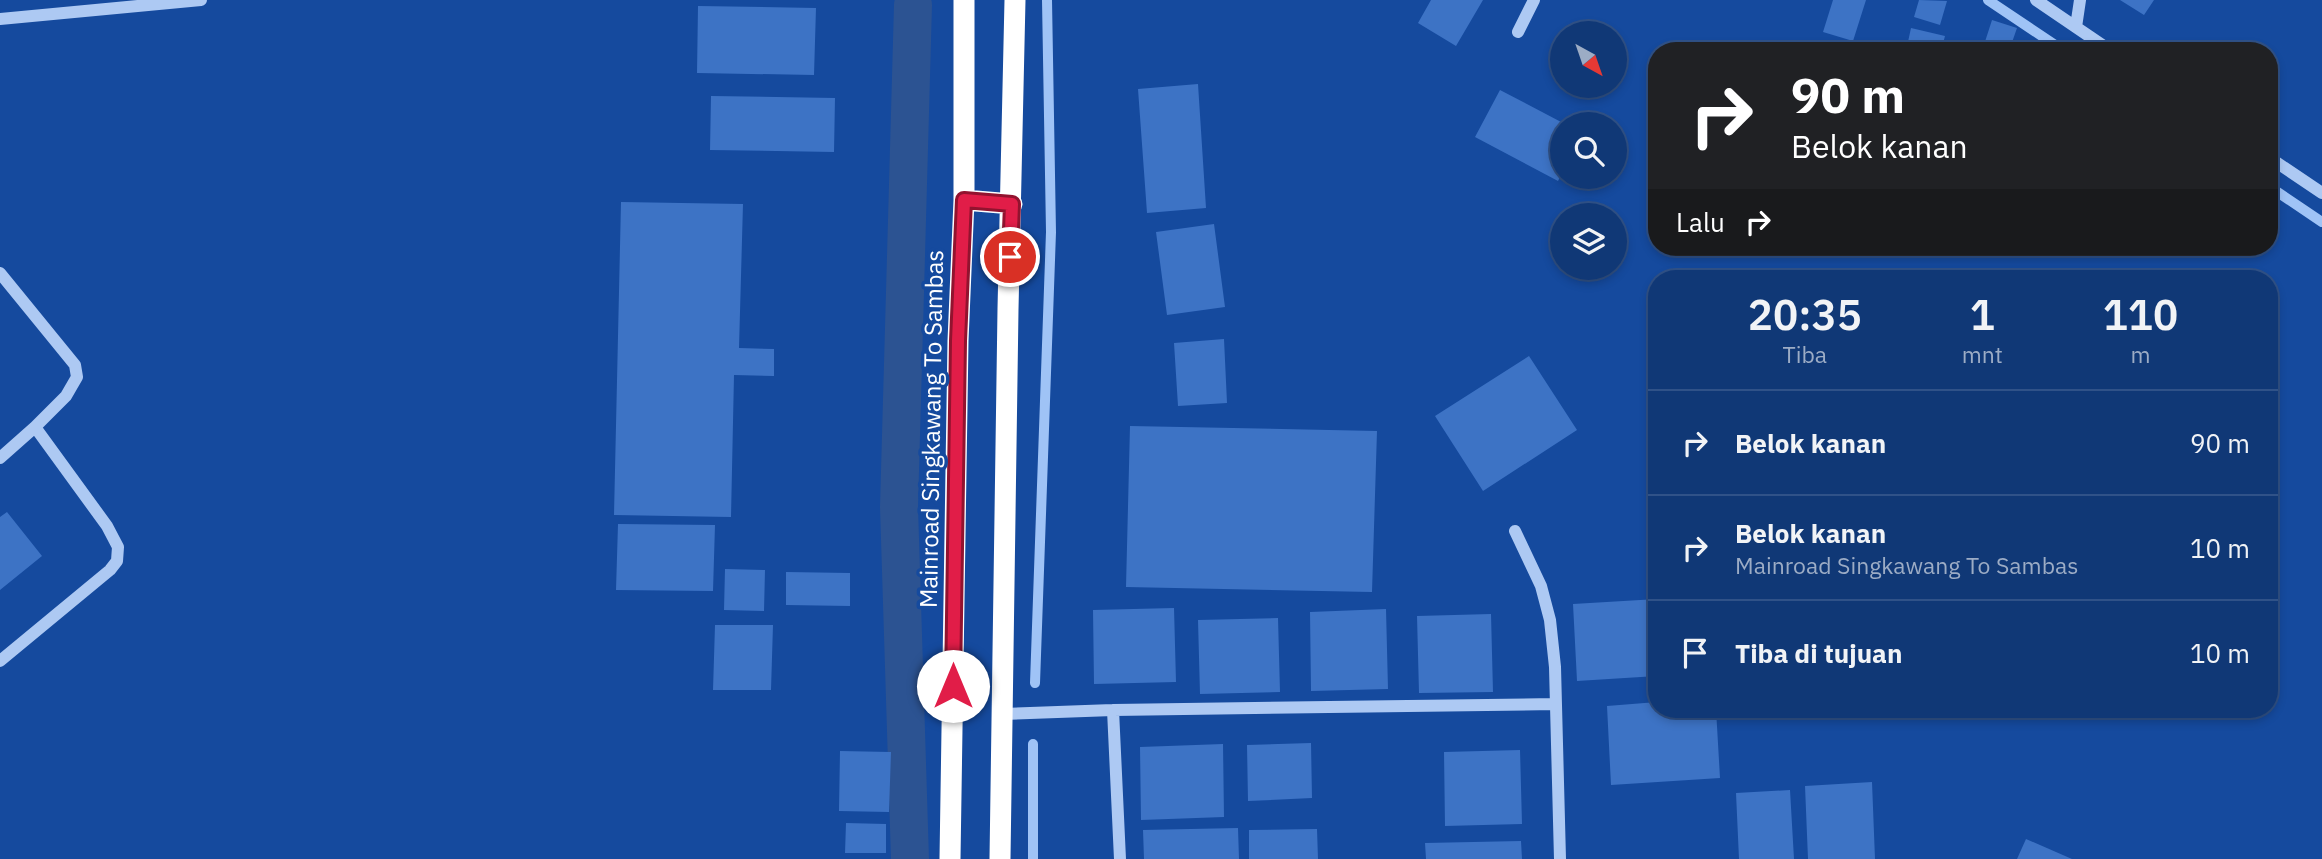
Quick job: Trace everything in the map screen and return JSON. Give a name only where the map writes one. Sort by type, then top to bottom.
[{"type":"highway","name":"Mainroad Singkawang To Sambas","points":[[950,859],[957,354],[964,200],[964,0]]},
{"type":"highway","points":[[1000,859],[1015,0]]},
{"type":"highway","points":[[964,200],[1012,204]]},
{"type":"street","points":[[0,19],[201,0]]},
{"type":"street","points":[[1518,32],[1534,0]]},
{"type":"street","points":[[2036,0],[2098,42]]},
{"type":"street","points":[[2076,27],[2080,0]]},
{"type":"street","points":[[2278,163],[2322,193]]},
{"type":"street","points":[[0,273],[75,365],[77,377],[66,396],[0,458]]},
{"type":"street","points":[[0,661],[110,570],[117,561],[118,547],[107,526],[35,428]]},
{"type":"street","points":[[1515,531],[1541,586],[1550,620],[1555,667],[1560,859]]},
{"type":"street","points":[[1002,714],[1555,704]]},
{"type":"street","points":[[1113,710],[1119,859]]},
{"type":"building","points":[[1431,0],[1483,0],[1456,46],[1418,23]]},
{"type":"building","points":[[1833,0],[1866,0],[1853,41],[1823,32]]},
{"type":"building","points":[[1919,0],[1947,1],[1940,25],[1914,17]]},
{"type":"building","points":[[2120,0],[2154,0],[2144,15]]},
{"type":"building","points":[[698,6],[816,8],[814,75],[697,73]]},
{"type":"building","points":[[1992,20],[2017,28],[2012,42],[1985,42]]},
{"type":"building","points":[[1911,28],[1945,36],[1943,42],[1908,42]]},
{"type":"building","points":[[1198,84],[1206,208],[1147,213],[1138,89]]},
{"type":"building","points":[[1500,90],[1550,116],[1550,177],[1475,137]]},
{"type":"building","points":[[711,96],[835,98],[834,152],[710,150]]},
{"type":"building","points":[[621,202],[743,204],[739,348],[774,349],[774,376],[734,375],[731,517],[614,515]]},
{"type":"building","points":[[1214,224],[1225,307],[1167,315],[1156,232]]},
{"type":"building","points":[[1224,339],[1227,403],[1178,406],[1174,343]]},
{"type":"building","points":[[1529,356],[1577,430],[1483,491],[1435,416]]},
{"type":"building","points":[[1130,426],[1377,431],[1372,592],[1126,587]]},
{"type":"building","points":[[7,512],[42,556],[0,590],[0,517]]},
{"type":"building","points":[[618,524],[715,525],[713,591],[616,590]]},
{"type":"building","points":[[725,569],[765,570],[764,611],[724,610]]},
{"type":"building","points":[[786,572],[850,573],[850,606],[786,605]]},
{"type":"building","points":[[1648,600],[1648,677],[1577,681],[1573,604]]},
{"type":"building","points":[[1174,608],[1176,682],[1094,684],[1093,610]]},
{"type":"building","points":[[1386,609],[1388,689],[1311,691],[1310,612]]},
{"type":"building","points":[[1491,614],[1493,692],[1419,693],[1417,616]]},
{"type":"building","points":[[1278,618],[1280,692],[1200,694],[1198,620]]},
{"type":"building","points":[[715,625],[773,625],[771,690],[713,690]]},
{"type":"building","points":[[1648,703],[1648,718],[1717,718],[1720,778],[1611,785],[1607,706]]},
{"type":"building","points":[[1311,743],[1312,798],[1248,801],[1247,745]]},
{"type":"building","points":[[1223,744],[1224,817],[1141,820],[1140,747]]},
{"type":"building","points":[[1520,750],[1522,824],[1445,826],[1444,752]]},
{"type":"building","points":[[840,751],[891,752],[889,812],[839,811]]},
{"type":"building","points":[[1872,782],[1875,859],[1808,859],[1805,786]]},
{"type":"building","points":[[1790,790],[1794,859],[1739,859],[1736,793]]},
{"type":"building","points":[[846,823],[886,824],[886,853],[845,853]]},
{"type":"building","points":[[1238,828],[1239,859],[1144,859],[1143,830]]},
{"type":"building","points":[[1317,829],[1318,859],[1249,859],[1249,830]]},
{"type":"building","points":[[2026,839],[2072,859],[2017,859]]},
{"type":"building","points":[[1521,841],[1522,859],[1426,859],[1425,843]]},
{"type":"waterway","points":[[1035,683],[1051,232],[1047,0]]},
{"type":"waterway","points":[[1988,0],[2051,42]]},
{"type":"waterway","points":[[910,859],[899,507],[913,5]]},
{"type":"waterway","points":[[2278,192],[2322,222]]},
{"type":"waterway","points":[[1033,744],[1033,859]]},
{"type":"route","points":[[953,686],[958,341],[964,200],[1012,204],[1010,257]]}]
